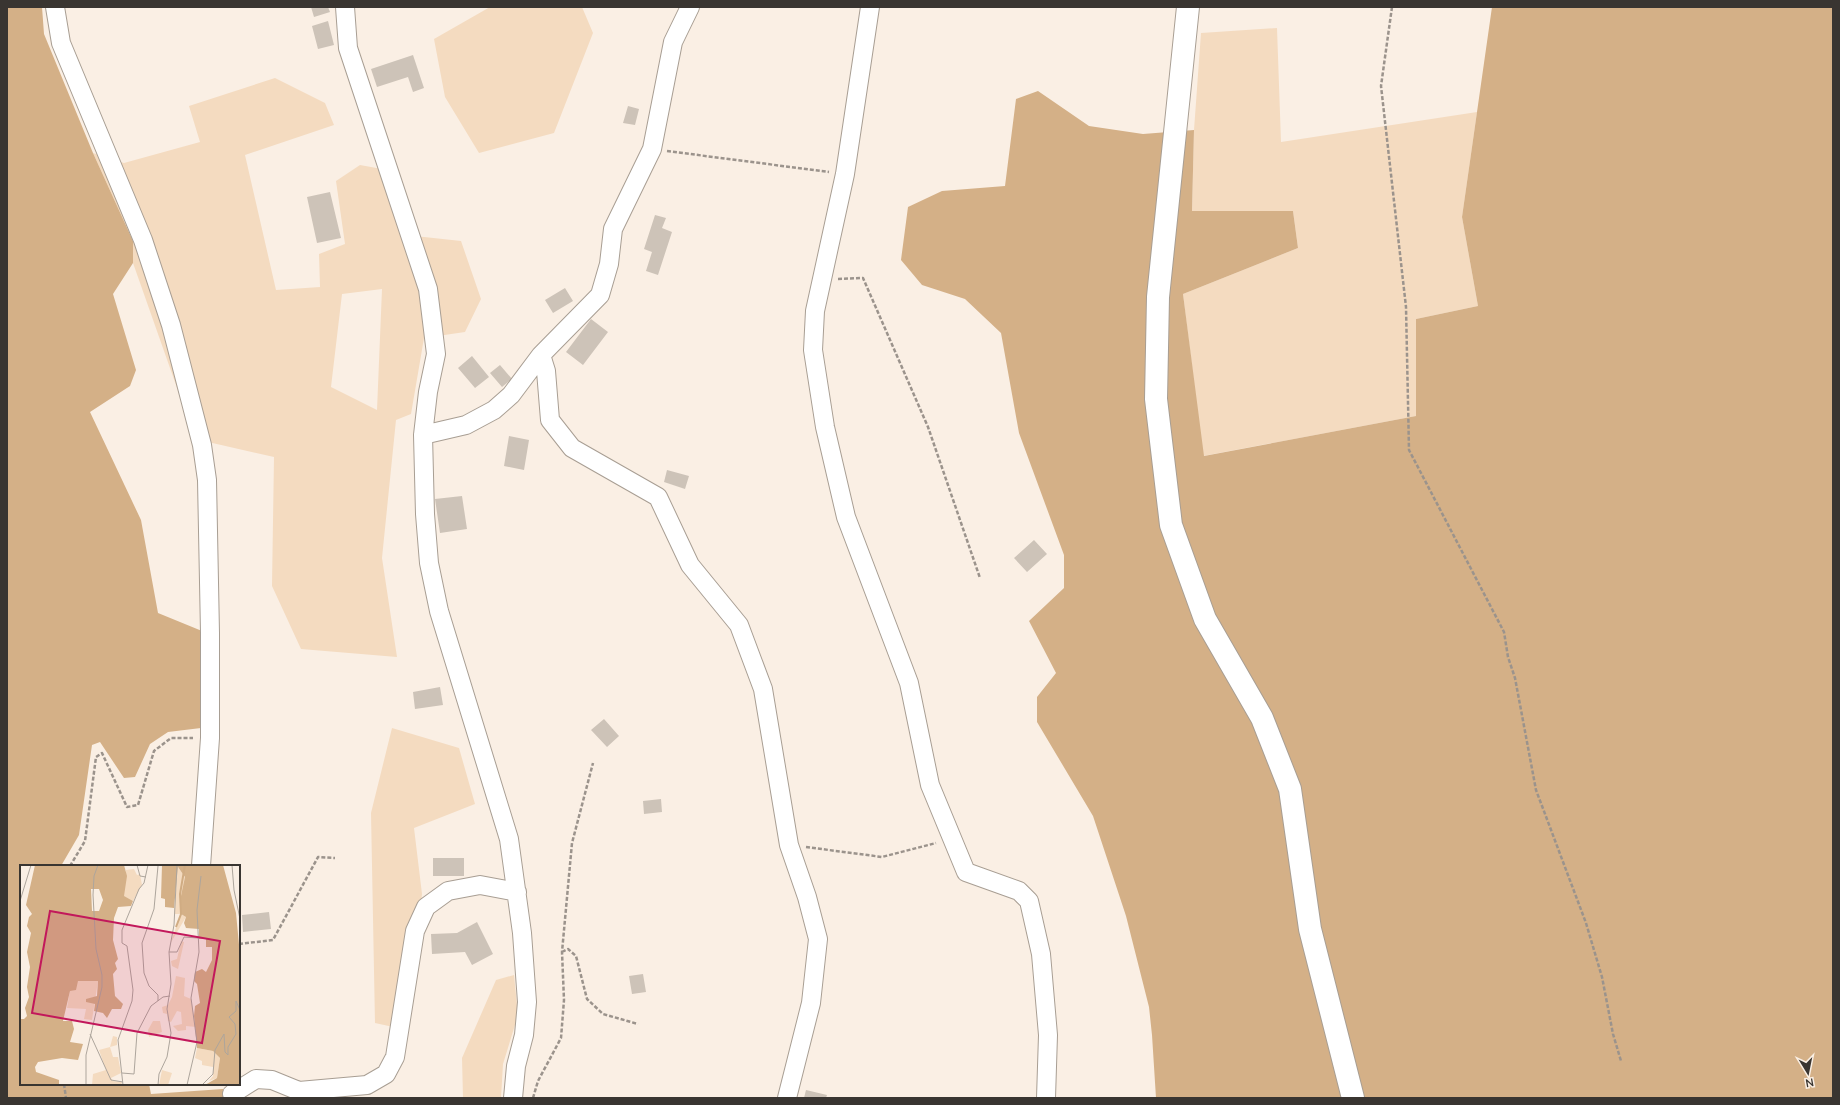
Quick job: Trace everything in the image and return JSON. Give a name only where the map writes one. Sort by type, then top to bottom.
[{"type":"street","points":[[54,7],[62,43],[143,240],[171,325],[202,445],[207,480],[210,633],[210,738],[201,865]]},
{"type":"street","points":[[345,7],[348,48],[428,289],[436,354],[428,392],[423,436],[429,563],[439,611],[509,839],[517,892],[527,1002],[524,1035],[516,1066],[513,1098]]},
{"type":"street","points":[[423,436],[466,425],[494,410],[511,395],[540,355],[600,295],[609,264],[613,229],[652,149],[673,42],[690,7]]},
{"type":"street","points":[[870,7],[845,174],[815,311],[813,350],[825,428],[846,517],[909,683],[930,785],[966,872],[1019,891],[1028,901],[1041,954],[1048,1035],[1046,1098]]},
{"type":"street","points":[[1188,7],[1158,298],[1156,399],[1171,525],[1205,618],[1262,718],[1290,789],[1310,929],[1353,1098]]},
{"type":"street","points":[[540,355],[546,370],[550,420],[572,448],[658,497],[690,565],[739,625],[763,690],[789,845],[808,897],[818,939],[811,1003],[787,1098]]},
{"type":"street","points":[[231,1092],[256,1079],[272,1080],[299,1091],[367,1085],[386,1074],[395,1057],[415,931],[426,907],[448,891],[480,885],[517,892]]},
{"type":"path","points":[[1392,7],[1381,86],[1406,307],[1409,450],[1504,632],[1508,657],[1515,678],[1536,790],[1586,923],[1602,977],[1613,1034],[1621,1061]]},
{"type":"path","points":[[652,149],[845,174]]},
{"type":"path","points":[[822,280],[863,278],[928,427],[980,578]]},
{"type":"path","points":[[71,865],[85,841],[96,757],[102,753],[128,806],[138,805],[154,752],[171,738],[210,738]]},
{"type":"path","points":[[533,1098],[538,1081],[561,1038],[564,1000],[562,952],[572,843],[592,763]]},
{"type":"path","points":[[789,845],[882,857],[952,839]]},
{"type":"path","points":[[240,944],[272,940],[318,857],[335,858]]},
{"type":"path","points":[[562,952],[568,950],[576,956],[587,999],[603,1014],[638,1024]]},
{"type":"path","points":[[64,1085],[66,1098]]},
{"type":"shaded area","points":[[7,7],[42,7],[44,34],[93,153],[133,241],[133,263],[113,294],[136,370],[130,386],[90,412],[141,520],[158,613],[202,631],[201,728],[168,732],[150,744],[135,777],[124,778],[100,742],[92,745],[79,835],[62,865],[20,865],[20,1085],[149,1085],[151,1094],[223,1089],[225,1098],[7,1098]]},
{"type":"shaded area","points":[[490,7],[582,7],[593,33],[554,133],[479,153],[445,97],[434,39]]},
{"type":"shaded area","points":[[1492,7],[1833,7],[1833,1098],[1156,1098],[1149,1007],[1126,916],[1093,816],[1037,722],[1037,697],[1056,673],[1029,621],[1064,588],[1064,555],[1019,433],[1001,333],[965,299],[922,285],[901,260],[908,207],[942,191],[1005,186],[1016,99],[1038,91],[1089,126],[1143,134],[1194,130],[1192,211],[1293,211],[1298,248],[1183,294],[1204,456],[1416,416],[1416,319],[1478,306],[1462,217]]},
{"type":"shaded area","points":[[1277,28],[1281,142],[1477,112],[1462,217],[1478,306],[1416,319],[1416,416],[1203,456],[1183,294],[1298,248],[1293,211],[1192,211],[1194,130],[1201,33]]},
{"type":"shaded area","points":[[275,78],[325,103],[334,125],[245,155],[276,290],[320,287],[319,254],[345,244],[336,181],[360,165],[393,171],[415,236],[461,241],[481,299],[465,332],[424,338],[411,414],[396,420],[382,558],[397,657],[301,649],[272,586],[274,457],[195,439],[133,263],[133,241],[93,153],[124,163],[200,142],[189,106]],"holes":[[[382,289],[377,410],[331,387],[342,294]]]},
{"type":"shaded area","points":[[392,728],[459,748],[475,804],[414,828],[422,894],[407,1030],[375,1023],[371,813]]},
{"type":"shaded area","points":[[514,975],[518,1015],[503,1064],[501,1098],[463,1098],[462,1058],[496,980]]},
{"type":"building","points":[[311,7],[328,7],[330,12],[314,17]]},
{"type":"building","points":[[328,21],[334,45],[318,49],[312,26]]},
{"type":"building","points":[[413,55],[424,88],[413,92],[408,77],[377,87],[371,69]]},
{"type":"building","points":[[628,106],[639,109],[635,125],[623,123]]},
{"type":"building","points":[[330,192],[341,238],[317,243],[307,197]]},
{"type":"building","points":[[655,215],[666,218],[662,228],[672,232],[658,275],[646,271],[652,252],[644,249]]},
{"type":"building","points":[[565,288],[573,301],[553,313],[545,300]]},
{"type":"building","points":[[591,319],[608,332],[583,365],[566,352]]},
{"type":"building","points":[[472,356],[489,377],[475,388],[458,368]]},
{"type":"building","points":[[500,365],[512,379],[502,387],[490,373]]},
{"type":"building","points":[[509,436],[529,440],[524,470],[504,466]]},
{"type":"building","points":[[667,470],[689,476],[685,489],[664,482]]},
{"type":"building","points":[[462,496],[467,529],[440,533],[435,499]]},
{"type":"building","points":[[1034,540],[1047,554],[1027,572],[1014,558]]},
{"type":"building","points":[[440,687],[443,705],[415,709],[413,692]]},
{"type":"building","points":[[604,719],[619,736],[607,747],[591,730]]},
{"type":"building","points":[[661,799],[662,812],[644,814],[643,801]]},
{"type":"building","points":[[433,858],[464,858],[464,876],[433,876]]},
{"type":"building","points":[[269,912],[271,929],[243,932],[242,915]]},
{"type":"building","points":[[477,922],[493,954],[472,965],[465,952],[432,954],[431,934],[457,933]]},
{"type":"building","points":[[643,974],[646,992],[632,994],[629,976]]},
{"type":"building","points":[[806,1090],[827,1095],[826,1098],[804,1098]]}]
